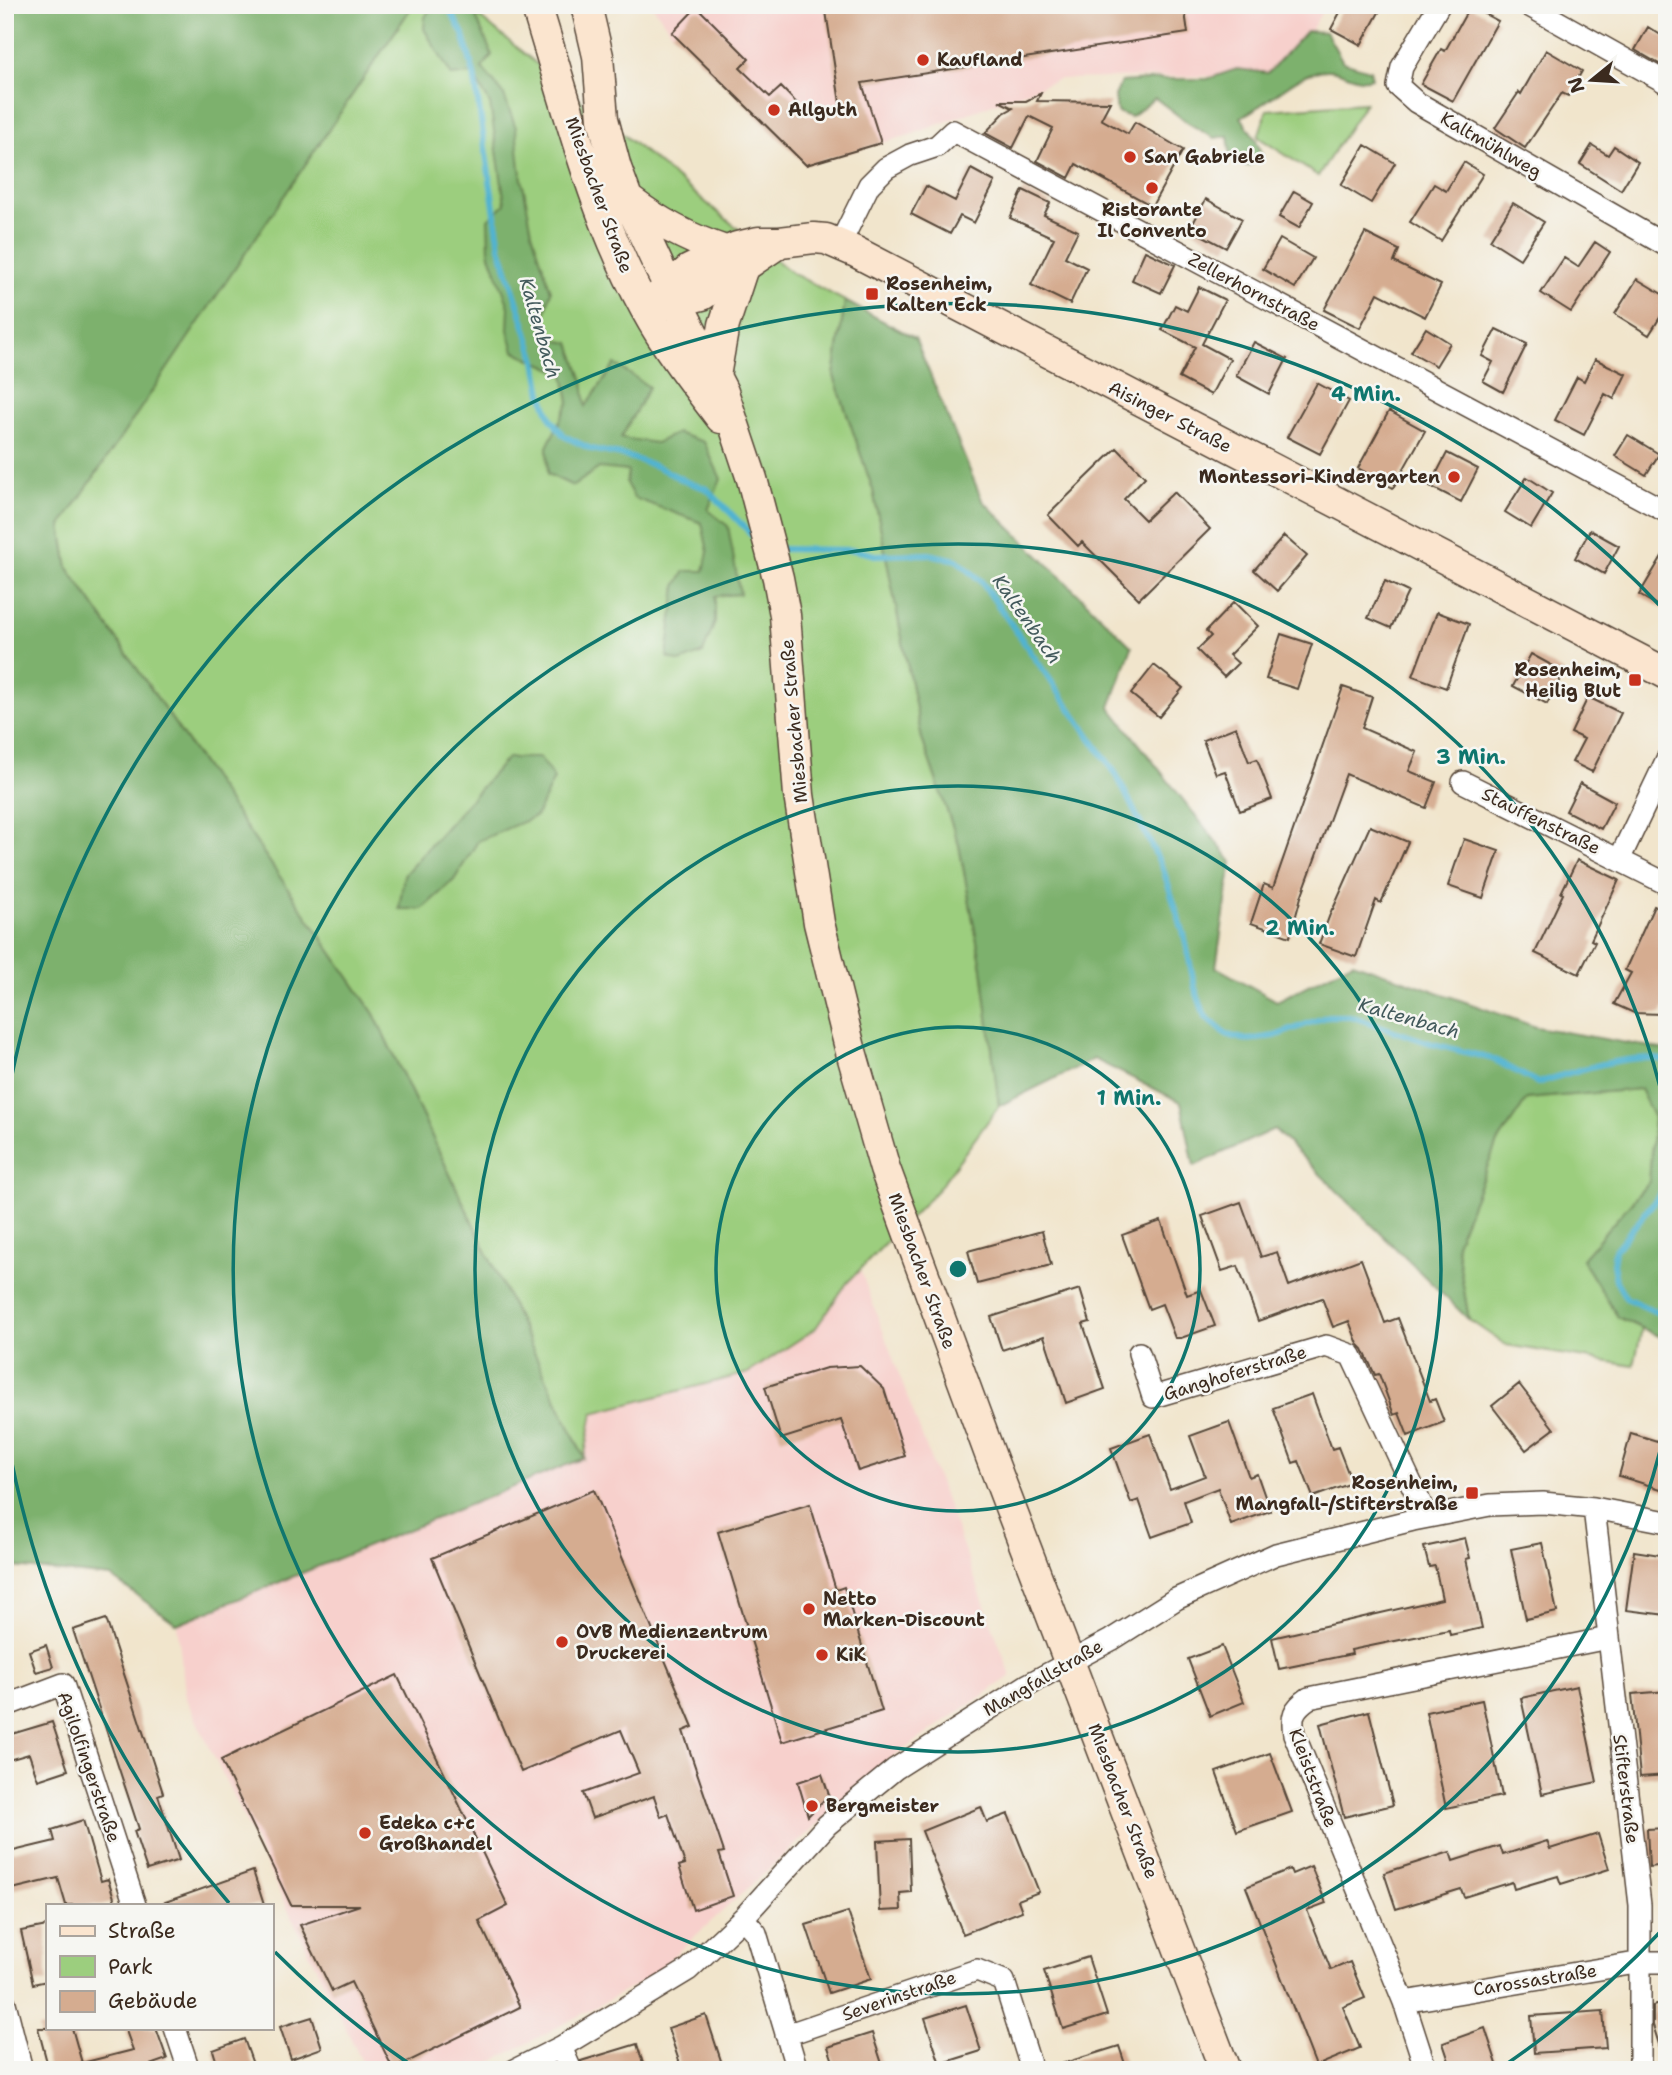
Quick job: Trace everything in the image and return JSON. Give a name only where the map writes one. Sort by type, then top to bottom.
[{"type":"main road","name":"Miesbacher Straße","points":[[536,5],[579,147],[614,243],[665,343],[738,440]]},
{"type":"main road","name":"Miesbacher Straße","points":[[586,5],[598,55],[603,119],[627,198],[732,413],[778,578],[785,615],[799,795],[819,923],[849,1048],[888,1178],[991,1457],[1225,2070]]},
{"type":"main road","points":[[627,198],[654,219],[733,261],[715,376]]},
{"type":"main road","name":"Aisinger Straße","points":[[645,308],[673,295],[702,295],[733,261],[780,242],[814,238],[840,244],[1667,674]]},
{"type":"street","name":"Kaltmühlweg","points":[[1440,5],[1402,67],[1398,86],[1416,102],[1667,246]]},
{"type":"street","points":[[1528,5],[1667,83]]},
{"type":"street","name":"Zellerhornstraße","points":[[840,244],[869,185],[886,168],[937,146],[953,131],[1667,512]]},
{"type":"street","name":"Stauffenstraße","points":[[1619,860],[1667,759]]},
{"type":"street","name":"Stauffenstraße","points":[[1463,782],[1667,884]]},
{"type":"street","name":"Ganghoferstraße","points":[[1139,1353],[1153,1397],[1326,1346],[1352,1355],[1427,1517]]},
{"type":"street","name":"Mangfallstraße","points":[[515,2070],[561,2047],[688,1970],[743,1918],[827,1825],[895,1769],[964,1724],[1177,1599],[1276,1553],[1427,1517],[1508,1503],[1594,1508],[1667,1522]]},
{"type":"street","name":"Stifterstraße","points":[[1594,1508],[1640,1905],[1640,2070]]},
{"type":"street","name":"Kleiststraße","points":[[1426,2070],[1404,2002],[1294,1734],[1294,1710],[1309,1698],[1608,1639]]},
{"type":"street","name":"Agilolfingerstraße","points":[[5,1706],[63,1685],[135,1904]]},
{"type":"street","points":[[743,1918],[755,1933],[797,2070]]},
{"type":"street","name":"Carossastraße","points":[[1404,2002],[1642,1962],[1667,1962]]},
{"type":"street","name":"Severinstraße","points":[[786,2035],[976,1970],[1004,1982],[1032,2070]]},
{"type":"street","points":[[5,2003],[22,2070]]},
{"type":"street","points":[[176,2030],[188,2070]]},
{"type":"street","points":[[561,2047],[571,2070]]},
{"type":"shaded area","points":[[652,5],[1326,5],[1275,91],[1211,76],[1060,79],[913,134],[806,165],[672,33]]},
{"type":"shaded area","points":[[860,1269],[1011,1676],[886,1762],[648,1979],[477,2070],[366,2070],[186,1699],[177,1624],[584,1458],[593,1414],[748,1373],[815,1329]]},
{"type":"green space","points":[[5,5],[413,5],[61,526],[68,568],[374,1014],[584,1458],[177,1624],[111,1577],[5,1566]]},
{"type":"green space","points":[[413,5],[465,5],[792,273],[845,301],[834,376],[873,490],[922,739],[959,845],[982,968],[999,1106],[938,1189],[847,1283],[815,1329],[748,1373],[593,1413],[584,1458],[374,1014],[68,568],[61,525]]},
{"type":"green space","points":[[433,5],[471,5],[492,55],[482,68],[503,93],[516,128],[520,168],[532,232],[551,291],[544,319],[554,340],[570,343],[583,381],[586,406],[615,364],[649,387],[621,438],[656,443],[677,433],[704,442],[721,479],[708,510],[728,526],[740,594],[715,596],[715,622],[703,653],[680,662],[667,657],[676,586],[685,571],[704,571],[708,552],[702,523],[634,498],[626,483],[628,471],[599,468],[573,486],[548,474],[547,447],[569,402],[564,374],[514,351],[508,330],[509,307],[489,252],[488,219],[505,204],[490,104],[473,74],[452,76],[424,29],[425,17]]},
{"type":"green space","points":[[1306,31],[1326,32],[1343,62],[1370,70],[1372,78],[1361,79],[1329,70],[1318,71],[1295,81],[1241,117],[1256,140],[1262,156],[1248,166],[1231,159],[1228,136],[1214,138],[1188,123],[1155,98],[1131,117],[1117,112],[1115,96],[1121,82],[1207,79],[1237,69],[1268,73]]},
{"type":"green space","points":[[1365,103],[1318,176],[1258,137],[1267,110]]},
{"type":"green space","points":[[845,301],[915,338],[982,500],[1132,647],[1110,707],[1232,862],[1216,967],[1277,1001],[1353,962],[1536,1027],[1667,1050],[1667,1340],[1618,1317],[1582,1259],[1649,1182],[1654,1118],[1640,1089],[1527,1099],[1496,1145],[1456,1243],[1469,1320],[1274,1129],[1194,1166],[1181,1102],[1094,1059],[999,1106],[982,968],[959,845],[922,739],[873,490],[834,376]]},
{"type":"green space","points":[[507,758],[540,758],[554,779],[536,816],[478,841],[454,880],[422,909],[399,909],[404,875]]},
{"type":"green space","points":[[1640,1089],[1654,1118],[1649,1182],[1582,1259],[1618,1317],[1642,1328],[1634,1366],[1506,1345],[1469,1320],[1456,1243],[1496,1145],[1527,1099]]},
{"type":"building","name":"Kaufland","points":[[825,5],[1184,5],[1188,33],[862,83],[881,143],[806,165],[672,33],[694,10],[700,10],[749,59],[740,68],[770,97],[781,87],[809,116],[841,109]]},
{"type":"building","points":[[1344,5],[1383,5],[1361,45],[1331,29]]},
{"type":"building","points":[[1470,6],[1498,21],[1453,101],[1421,84],[1441,49],[1445,51]]},
{"type":"building","points":[[1648,27],[1667,39],[1667,56],[1661,65],[1635,50]]},
{"type":"building","points":[[1546,50],[1582,71],[1568,96],[1562,93],[1525,148],[1495,128],[1519,92],[1521,94]]},
{"type":"building","points":[[1041,93],[1037,101],[1110,102],[1101,119],[1128,134],[1135,122],[1183,150],[1152,206],[1076,164],[1069,178],[1037,161],[1053,128],[1029,116],[1013,148],[985,133],[1004,113],[1013,108],[999,101],[1026,101]]},
{"type":"building","points":[[1365,145],[1395,163],[1371,203],[1341,185]]},
{"type":"building","points":[[1592,145],[1608,155],[1614,146],[1638,162],[1621,190],[1580,164]]},
{"type":"building","points":[[1464,162],[1483,174],[1441,241],[1410,222],[1434,184],[1446,191]]},
{"type":"building","points":[[971,169],[995,182],[974,223],[960,216],[950,234],[911,214],[926,186],[955,201]]},
{"type":"building","points":[[1023,190],[1050,203],[1044,215],[1078,231],[1065,257],[1087,268],[1070,304],[1031,285],[1054,238],[1010,218]]},
{"type":"building","points":[[1294,191],[1313,202],[1299,228],[1279,217]]},
{"type":"building","points":[[1206,199],[1242,219],[1226,248],[1190,229]]},
{"type":"building","points":[[1513,203],[1544,222],[1520,259],[1490,240]]},
{"type":"building","points":[[1365,233],[1399,250],[1394,262],[1441,285],[1425,317],[1378,293],[1360,328],[1324,310]]},
{"type":"building","points":[[1280,239],[1313,258],[1295,288],[1263,269]]},
{"type":"building","points":[[1595,242],[1610,252],[1571,312],[1541,293],[1564,258],[1578,267]]},
{"type":"building","points":[[1145,251],[1175,265],[1161,293],[1132,280]]},
{"type":"building","points":[[1637,279],[1667,297],[1667,306],[1649,335],[1615,314]]},
{"type":"building","points":[[1199,287],[1225,300],[1202,344],[1230,359],[1211,395],[1179,378],[1195,347],[1162,330],[1175,305],[1187,311]]},
{"type":"building","points":[[1426,328],[1450,343],[1436,366],[1411,352]]},
{"type":"building","points":[[1496,329],[1527,344],[1503,392],[1483,381],[1493,362],[1482,356]]},
{"type":"building","points":[[1254,342],[1287,359],[1269,394],[1236,376]]},
{"type":"building","points":[[1595,359],[1626,374],[1614,399],[1605,394],[1584,435],[1555,420],[1577,377],[1584,381]]},
{"type":"building","points":[[1317,383],[1349,401],[1320,454],[1287,437]]},
{"type":"building","points":[[1389,411],[1425,431],[1393,488],[1358,468]]},
{"type":"building","points":[[1628,435],[1659,454],[1646,475],[1615,456]]},
{"type":"building","points":[[1117,448],[1145,477],[1124,499],[1145,520],[1174,492],[1210,529],[1139,599],[1082,542],[1078,546],[1048,515]]},
{"type":"building","name":"Montessori-Kindergarten","points":[[1447,453],[1478,469],[1461,502],[1430,486]]},
{"type":"building","points":[[1527,477],[1552,493],[1531,528],[1505,512]]},
{"type":"building","points":[[1590,530],[1619,546],[1604,574],[1575,558]]},
{"type":"building","points":[[1284,536],[1307,556],[1277,591],[1254,570]]},
{"type":"building","points":[[1667,548],[1667,611],[1639,595]]},
{"type":"building","points":[[1385,581],[1408,592],[1391,628],[1368,618]]},
{"type":"building","points":[[1234,602],[1258,626],[1229,655],[1238,663],[1224,677],[1197,650],[1211,636],[1206,631]]},
{"type":"building","points":[[1437,612],[1469,624],[1446,688],[1413,676]]},
{"type":"building","points":[[1281,634],[1312,644],[1297,689],[1266,679]]},
{"type":"building","points":[[1531,654],[1564,672],[1547,704],[1513,686]]},
{"type":"building","points":[[1154,665],[1183,688],[1159,717],[1131,694]]},
{"type":"building","points":[[1343,687],[1372,697],[1362,728],[1417,752],[1409,771],[1436,782],[1426,808],[1346,774],[1301,897],[1290,937],[1251,923],[1264,884],[1273,888]]},
{"type":"building","points":[[1588,697],[1621,713],[1592,772],[1572,762],[1584,739],[1571,733]]},
{"type":"building","points":[[1236,727],[1249,762],[1257,759],[1272,799],[1240,811],[1225,771],[1216,774],[1203,740]]},
{"type":"building","points":[[1580,783],[1615,802],[1601,829],[1566,811]]},
{"type":"building","points":[[1370,826],[1408,842],[1381,903],[1376,900],[1356,957],[1319,944]]},
{"type":"building","points":[[1464,839],[1499,851],[1483,898],[1448,886]]},
{"type":"building","points":[[1577,860],[1619,880],[1591,940],[1595,942],[1579,974],[1535,953]]},
{"type":"building","points":[[1654,906],[1667,912],[1667,1002],[1661,1014],[1634,1013],[1614,1004],[1631,973],[1625,970]]},
{"type":"building","points":[[1241,1202],[1261,1257],[1277,1252],[1289,1286],[1361,1259],[1385,1323],[1398,1318],[1430,1401],[1435,1399],[1444,1422],[1408,1436],[1399,1413],[1394,1415],[1379,1374],[1375,1375],[1349,1321],[1333,1327],[1322,1298],[1258,1321],[1238,1266],[1222,1271],[1202,1216]]},
{"type":"building","points":[[1161,1221],[1187,1295],[1201,1290],[1215,1326],[1181,1338],[1175,1338],[1162,1304],[1149,1309],[1122,1235]]},
{"type":"building","points":[[1042,1231],[1051,1265],[977,1284],[968,1251]]},
{"type":"building","points":[[1080,1289],[1090,1322],[1083,1324],[1105,1389],[1066,1403],[1044,1336],[1002,1350],[991,1317]]},
{"type":"building","points":[[860,1366],[884,1389],[905,1456],[858,1471],[841,1420],[781,1439],[765,1387],[826,1368]]},
{"type":"building","points":[[1519,1384],[1554,1429],[1526,1450],[1492,1406]]},
{"type":"building","points":[[1312,1394],[1332,1449],[1338,1447],[1352,1483],[1313,1497],[1299,1461],[1293,1463],[1273,1408]]},
{"type":"building","points":[[1229,1422],[1249,1477],[1257,1474],[1270,1511],[1231,1525],[1218,1488],[1184,1501],[1191,1523],[1152,1537],[1139,1500],[1131,1503],[1111,1448],[1150,1434],[1170,1489],[1205,1476],[1190,1436]]},
{"type":"building","points":[[1631,1433],[1667,1444],[1667,1491],[1619,1476]]},
{"type":"building","name":"OVB Medienzentrum Druckerei","points":[[594,1490],[693,1727],[683,1731],[724,1852],[719,1853],[733,1896],[693,1910],[679,1866],[685,1864],[668,1814],[661,1817],[654,1796],[592,1818],[583,1793],[639,1773],[621,1730],[521,1772],[432,1558]]},
{"type":"building","points":[[810,1504],[836,1590],[844,1587],[882,1711],[782,1742],[718,1532]]},
{"type":"building","points":[[1465,1538],[1470,1558],[1466,1559],[1482,1628],[1450,1635],[1449,1630],[1351,1650],[1352,1654],[1279,1669],[1272,1638],[1442,1599],[1435,1566],[1429,1567],[1424,1547]]},
{"type":"building","points":[[1542,1543],[1557,1612],[1526,1619],[1511,1549]]},
{"type":"building","points":[[1634,1551],[1667,1556],[1667,1615],[1626,1610]]},
{"type":"building","points":[[106,1619],[163,1793],[158,1795],[179,1860],[147,1870],[134,1831],[139,1829],[73,1630]]},
{"type":"building","points":[[46,1645],[53,1667],[36,1672],[29,1651]]},
{"type":"building","points":[[1222,1646],[1244,1702],[1210,1716],[1188,1659]]},
{"type":"building","name":"Edeka c+c Großhandel","points":[[397,1675],[508,1906],[479,1921],[520,2007],[393,2069],[351,1982],[332,1991],[300,1925],[360,1905],[291,1905],[221,1760]]},
{"type":"building","points":[[1577,1686],[1597,1782],[1542,1794],[1521,1698]]},
{"type":"building","points":[[1667,1691],[1667,1775],[1640,1777],[1632,1694]]},
{"type":"building","points":[[1482,1700],[1502,1796],[1446,1808],[1426,1712]]},
{"type":"building","points":[[1369,1711],[1393,1805],[1344,1817],[1320,1724]]},
{"type":"building","points":[[52,1722],[68,1770],[38,1780],[29,1754],[5,1761],[5,1736]]},
{"type":"building","points":[[1270,1753],[1292,1812],[1237,1831],[1216,1772]]},
{"type":"building","name":"Bergmeister","points":[[822,1774],[829,1795],[808,1816],[798,1782]]},
{"type":"building","points":[[981,1807],[987,1822],[1008,1814],[1039,1892],[1018,1900],[1022,1911],[963,1934],[922,1831]]},
{"type":"building","points":[[83,1820],[101,1881],[108,1879],[115,1901],[104,1904],[66,1904],[58,1878],[8,1890],[5,1880],[5,1853],[55,1841],[52,1830]]},
{"type":"building","points":[[1667,1828],[1667,1865],[1649,1867],[1647,1829]]},
{"type":"building","points":[[1598,1834],[1609,1869],[1561,1884],[1558,1876],[1514,1889],[1512,1882],[1464,1897],[1461,1889],[1396,1909],[1384,1873],[1450,1852],[1453,1861],[1500,1846],[1503,1855],[1547,1841],[1550,1849]]},
{"type":"building","points":[[909,1839],[911,1892],[900,1893],[901,1910],[880,1911],[877,1841]]},
{"type":"building","points":[[1311,1866],[1326,1903],[1307,1910],[1331,1970],[1350,1962],[1365,1998],[1343,2007],[1360,2048],[1316,2066],[1246,1887],[1290,1869],[1292,1874]]},
{"type":"building","points":[[253,1871],[264,1904],[166,1904],[165,1902]]},
{"type":"building","points":[[848,1912],[871,1979],[829,1993],[806,1925]]},
{"type":"building","points":[[46,1926],[46,1981],[33,1984],[21,1931]]},
{"type":"building","points":[[1088,1957],[1107,2015],[1063,2029],[1044,1971]]},
{"type":"building","points":[[1667,2001],[1667,2056],[1663,2057],[1653,2025],[1653,2006]]},
{"type":"building","points":[[966,2005],[981,2051],[940,2064],[925,2018]]},
{"type":"building","points":[[1603,2011],[1606,2048],[1534,2053],[1531,2016]]},
{"type":"building","points":[[706,2015],[724,2070],[682,2070],[668,2028]]},
{"type":"building","points":[[312,2017],[322,2048],[291,2059],[280,2027]]},
{"type":"building","points":[[38,2028],[73,2030],[82,2063],[133,2050],[126,2030],[157,2030],[167,2059],[136,2070],[49,2070]]},
{"type":"building","points":[[1485,2028],[1499,2070],[1452,2070],[1443,2043]]},
{"type":"building","points":[[872,2033],[884,2070],[836,2070],[828,2047]]},
{"type":"building","points":[[244,2039],[255,2070],[219,2070],[213,2050]]},
{"type":"building","points":[[637,2044],[645,2070],[584,2070],[581,2061]]},
{"type":"building","points":[[1119,2046],[1127,2070],[1056,2070],[1055,2066]]},
{"type":"waterway","name":"Kaltenbach","points":[[447,5],[463,34],[474,74],[500,247],[536,361],[542,394],[551,419],[564,436],[591,449],[626,456],[658,467],[707,489],[758,541]]},
{"type":"waterway","name":"Kaltenbach","points":[[780,549],[855,550],[875,555],[929,554],[957,560],[981,581],[1116,774],[1163,869],[1184,934],[1195,988],[1205,1016],[1227,1035],[1247,1040],[1275,1036],[1328,1016],[1350,1016],[1433,1044],[1493,1059],[1538,1083],[1620,1061],[1667,1061]]},
{"type":"waterway","name":"Kaltenbach","points":[[1667,1186],[1615,1250],[1613,1264],[1616,1281],[1626,1298],[1667,1317]]},
{"type":"place","name":"Kaufland","points":[[923,60]]},
{"type":"place","name":"Allguth","points":[[774,110]]},
{"type":"place","name":"San Gabriele","points":[[1130,157]]},
{"type":"place","name":"Ristorante Il Convento","points":[[1152,188]]},
{"type":"place","name":"Rosenheim, Kalten Eck","points":[[872,294]]},
{"type":"place","name":"Montessori-Kindergarten","points":[[1454,477]]},
{"type":"place","name":"Rosenheim, Heilig Blut","points":[[1635,680]]},
{"type":"place","name":"Rosenheim, Mangfall-/Stifterstraße","points":[[1472,1493]]},
{"type":"place","name":"Netto Marken-Discount","points":[[809,1609]]},
{"type":"place","name":"OVB Medienzentrum Druckerei","points":[[562,1642]]},
{"type":"place","name":"KiK","points":[[822,1655]]},
{"type":"place","name":"Bergmeister","points":[[812,1806]]},
{"type":"place","name":"Edeka c+c Großhandel","points":[[365,1833]]}]
